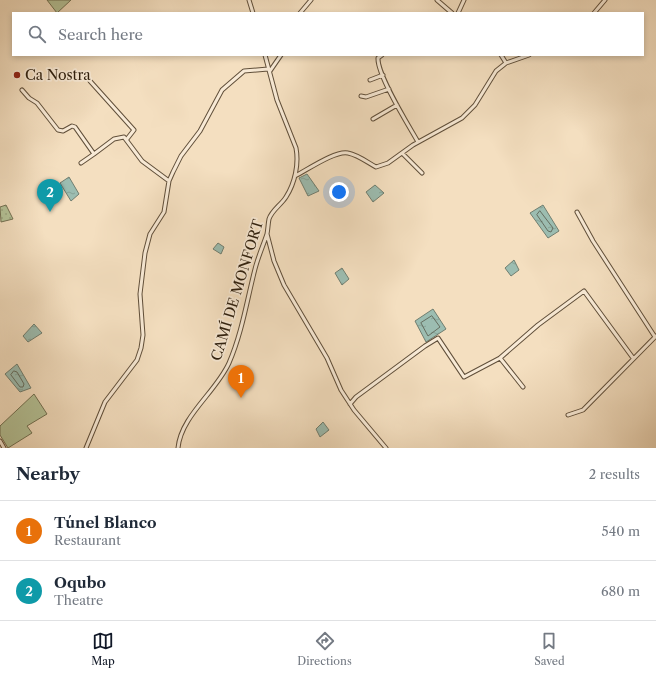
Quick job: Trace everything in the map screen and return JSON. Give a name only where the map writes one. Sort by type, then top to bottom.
[{"type":"street","points":[[249,0],[253,12]]},
{"type":"street","points":[[301,12],[311,0]]},
{"type":"street","points":[[437,0],[451,12]]},
{"type":"street","points":[[458,12],[464,0]]},
{"type":"street","points":[[595,12],[605,0]]},
{"type":"street","name":"CAMÍ DE MONFORT","points":[[178,448],[179,438],[185,425],[213,388],[228,364],[245,311],[258,257],[267,234],[272,213],[286,197],[295,176],[297,164],[296,148],[280,109],[265,56]]},
{"type":"street","points":[[86,448],[105,402],[137,360],[141,348],[143,335],[140,294],[145,253],[150,234],[164,212],[169,181],[181,156],[200,131],[222,90],[244,71],[269,70],[280,56]]},
{"type":"street","points":[[381,56],[378,58],[378,62],[389,89],[418,142]]},
{"type":"street","points":[[502,56],[506,63]]},
{"type":"street","points":[[295,176],[331,156],[347,152],[376,166],[388,163],[418,142],[462,118],[470,111],[496,71],[506,63],[525,56]]},
{"type":"street","points":[[370,80],[383,75]]},
{"type":"street","points":[[90,81],[134,130],[127,139]]},
{"type":"street","points":[[361,96],[366,97],[389,89]]},
{"type":"street","points":[[22,90],[29,98],[37,103],[58,130],[63,131],[75,126],[94,154]]},
{"type":"street","points":[[373,119],[397,104]]},
{"type":"street","points":[[81,163],[118,137],[127,139],[142,161],[169,181]]},
{"type":"street","points":[[402,153],[422,173]]},
{"type":"street","points":[[568,415],[583,410],[633,358],[656,337],[593,241],[577,212]]},
{"type":"street","points":[[267,234],[274,261],[284,285],[327,358],[350,404],[386,448]]},
{"type":"street","points":[[350,404],[368,388],[438,338],[464,376],[500,358],[544,320],[584,291],[633,358]]},
{"type":"street","points":[[500,358],[523,388]]},
{"type":"street","points":[[0,441],[4,448]]},
{"type":"green space","points":[[47,0],[71,0],[58,12],[56,12]]},
{"type":"green space","points":[[6,205],[13,219],[1,222],[0,207]]},
{"type":"green space","points":[[34,394],[47,414],[27,426],[32,433],[8,448],[0,435],[0,426]]},
{"type":"water","points":[[307,174],[319,191],[308,196],[299,178]]},
{"type":"water","points":[[69,177],[79,194],[71,201],[60,183]]},
{"type":"water","points":[[375,185],[384,193],[373,202],[366,192]]},
{"type":"water","points":[[543,205],[559,231],[548,238],[530,213]]},
{"type":"water","points":[[218,243],[224,247],[221,254],[213,249]]},
{"type":"water","points":[[514,260],[519,270],[511,276],[505,268]]},
{"type":"water","points":[[342,268],[349,279],[342,285],[335,273]]},
{"type":"water","points":[[433,309],[446,329],[426,342],[415,321]]},
{"type":"water","points":[[34,324],[42,333],[28,342],[23,336]]},
{"type":"water","points":[[17,364],[31,388],[20,392],[5,374]]},
{"type":"water","points":[[323,422],[329,430],[320,437],[316,429]]},
{"type":"place","name":"Ca Nostra","points":[[17,75]]},
{"type":"place","name":"Oqubo","points":[[50,212]]},
{"type":"place","name":"Túnel Blanco","points":[[241,398]]}]
